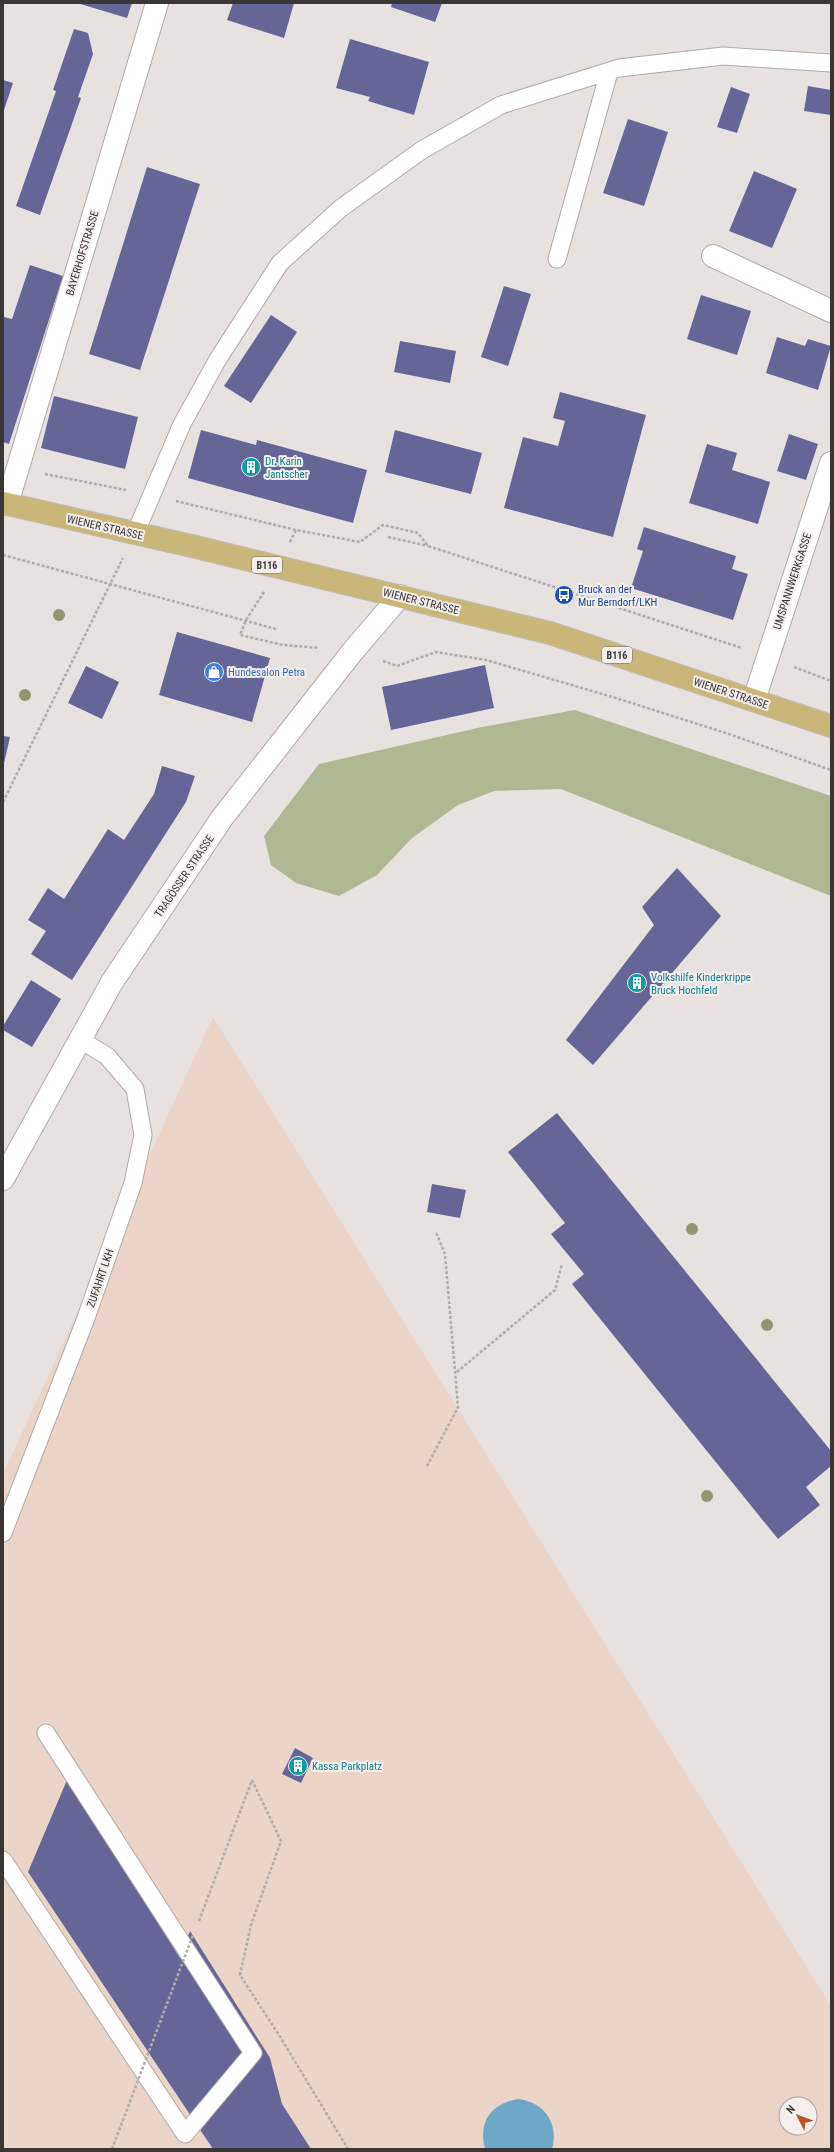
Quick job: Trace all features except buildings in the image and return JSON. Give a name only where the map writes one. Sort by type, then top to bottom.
[{"type":"main road","name":"WIENER STRASSE","points":[[5,503],[196,547],[550,633],[831,726]]},
{"type":"street","name":"BAYERHOFSTRASSE","points":[[5,503],[157,3]]},
{"type":"street","points":[[713,256],[831,311]]},
{"type":"street","name":"UMSPANNWERKGASSE","points":[[754,700],[767,656],[831,463]]},
{"type":"street","name":"TRAGÖSSER STRASSE","points":[[3,1179],[79,1039],[112,982],[222,818],[353,651],[400,596]]},
{"type":"lane","points":[[135,534],[182,424],[218,359],[280,263],[341,208],[422,150],[501,106],[619,68],[723,56],[831,63]]},
{"type":"lane","points":[[557,259],[609,72]]},
{"type":"lane","name":"ZUFAHRT LKH","points":[[3,1533],[86,1318],[132,1183],[142,1135],[135,1089],[107,1056],[79,1039]]},
{"type":"lane","points":[[3,1860],[185,2134],[253,2053],[46,1733]]},
{"type":"path","points":[[278,568],[296,530],[360,542],[383,525],[418,533],[428,546]]},
{"type":"path","points":[[388,537],[428,546],[767,656],[831,681]]},
{"type":"path","points":[[3,555],[276,629]]},
{"type":"path","points":[[3,802],[111,584]]},
{"type":"path","points":[[246,620],[240,635],[283,645],[353,651],[397,666],[436,652],[486,660],[623,700],[729,734],[831,770]]},
{"type":"path","points":[[427,1466],[458,1407],[445,1254],[436,1232]]},
{"type":"path","points":[[456,1372],[555,1290],[562,1264]]},
{"type":"path","points":[[112,2149],[252,1780],[281,1841],[251,1925],[240,1975],[279,2035],[348,2149]]},
{"type":"shaded area","points":[[213,1017],[831,2006],[831,2149],[3,2149],[3,1474]]},
{"type":"green space","points":[[575,710],[831,796],[831,896],[561,789],[494,791],[458,805],[412,838],[377,875],[339,896],[296,883],[271,865],[264,836],[319,764],[482,727]]},
{"type":"water","points":[[518,2099],[535,2104],[547,2115],[553,2131],[554,2140],[552,2149],[485,2149],[483,2130],[489,2115],[500,2105]]},
{"type":"place","name":"Dr. Karin Jantscher","points":[[251,467]]},
{"type":"place","name":"Bruck an der Mur Berndorf/LKH","points":[[564,595]]},
{"type":"place","name":"Hundesalon Petra","points":[[214,672]]},
{"type":"place","name":"Volkshilfe Kinderkrippe Bruck Hochfeld","points":[[637,983]]},
{"type":"place","name":"Kassa Parkplatz","points":[[298,1766]]}]
